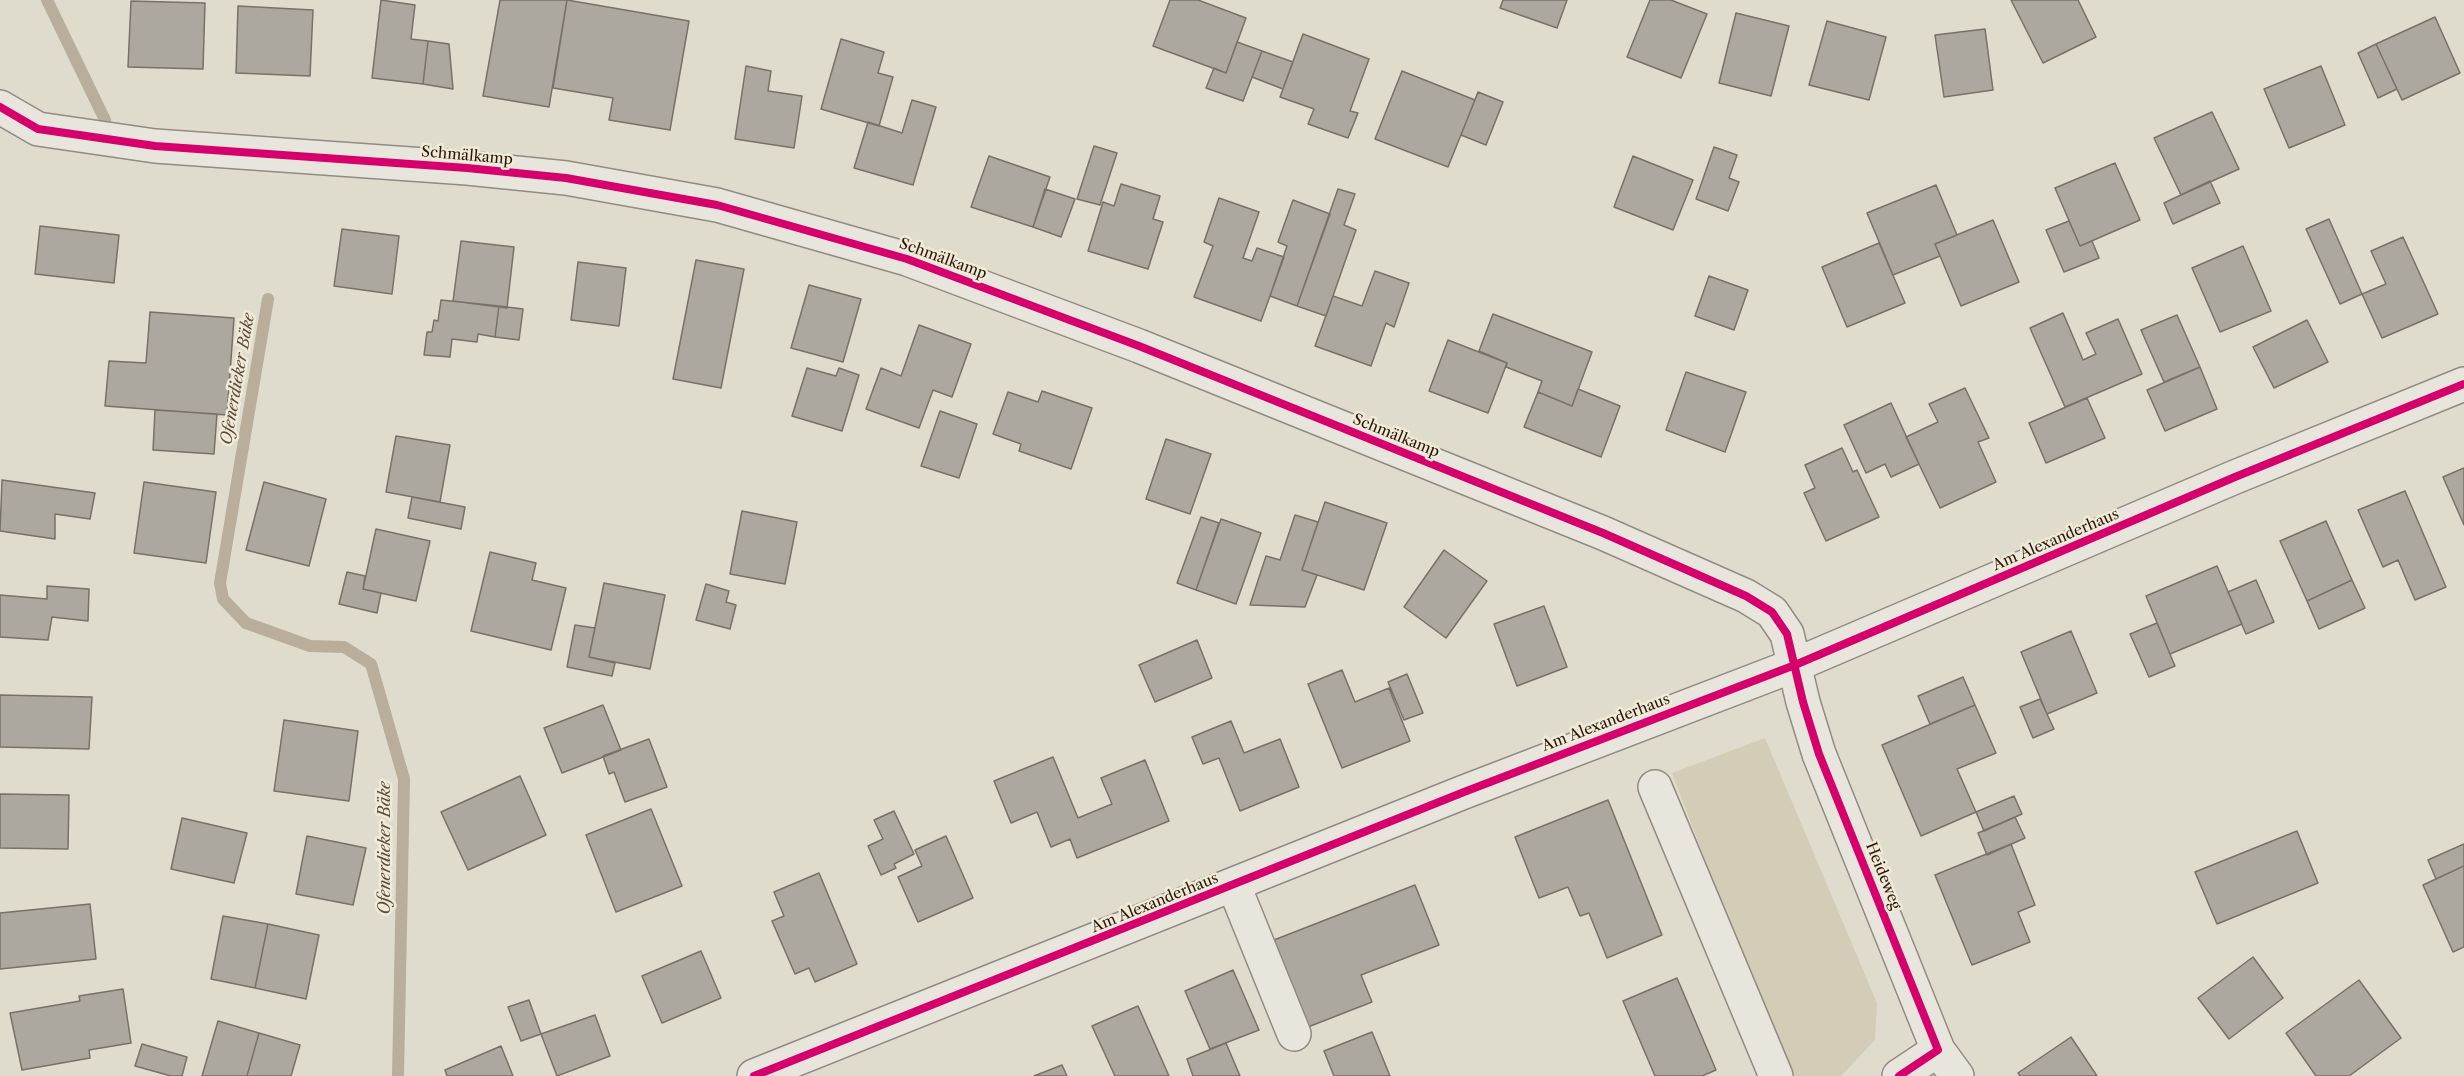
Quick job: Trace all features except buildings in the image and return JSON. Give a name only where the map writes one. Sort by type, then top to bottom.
[{"type":"street","name":"Schmälkamp","points":[[0,107],[38,129],[154,146],[467,168],[566,178],[684,198],[907,259],[1139,346],[1604,533],[1746,596],[1772,612],[1787,634],[1796,665]]},
{"type":"street","name":"Am Alexanderhaus","points":[[754,1076],[1234,886],[1464,792],[1796,665],[2235,477],[2464,384]]},
{"type":"street","name":"Heideweg","points":[[1796,665],[1803,702],[1819,754],[1948,1063],[1899,1076]]},
{"type":"street","points":[[1655,787],[1776,1076]]},
{"type":"street","name":"Am Alexanderhaus","points":[[1234,886],[1294,1034]]},
{"type":"shaded area","points":[[1765,738],[1877,1003],[1875,1040],[1841,1076],[1787,1076],[1672,773]]},
{"type":"waterway","name":"Ofenerdieker Bäke","points":[[47,0],[105,120]]},
{"type":"waterway","name":"Ofenerdieker Bäke","points":[[268,299],[220,583],[223,599],[246,623],[310,646],[344,647],[371,664],[404,779],[398,1076]]},
{"type":"cycle path","points":[[0,107],[38,129],[155,146],[467,168],[566,178],[717,205],[907,259],[1139,346],[1603,533],[1746,596],[1772,612],[1787,634],[1803,702],[1819,754],[1938,1050],[1899,1076]]},
{"type":"cycle path","points":[[754,1076],[1464,792],[1795,665],[2235,477],[2464,384]]}]
